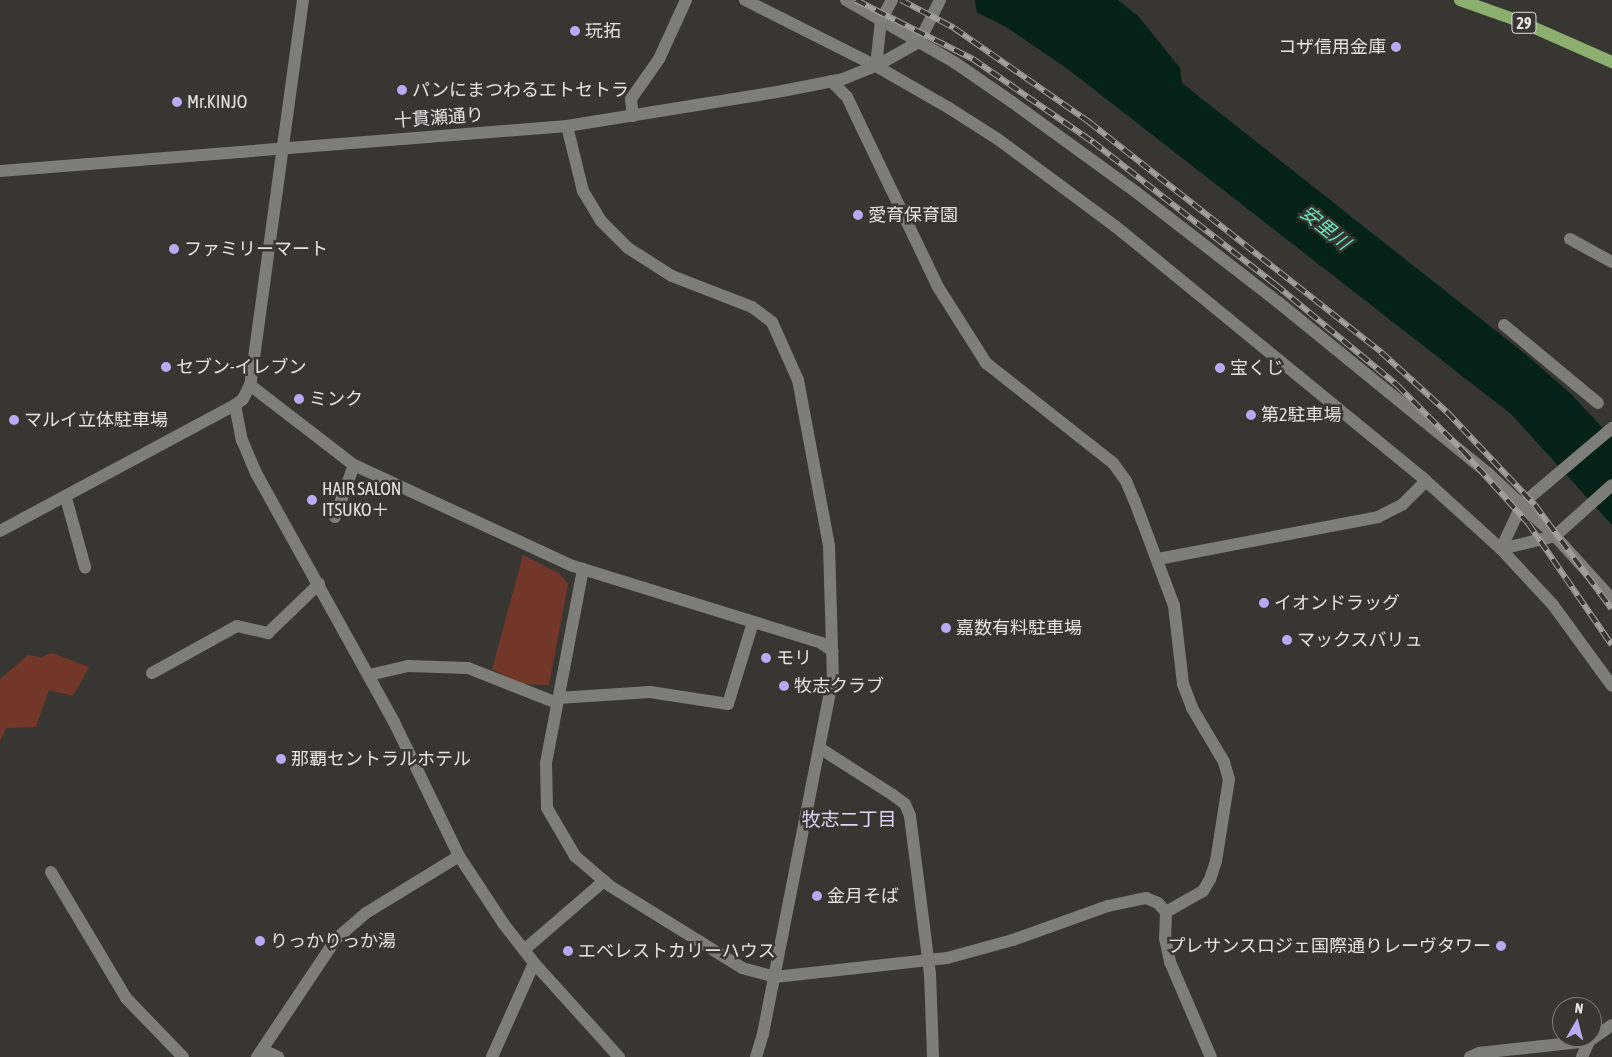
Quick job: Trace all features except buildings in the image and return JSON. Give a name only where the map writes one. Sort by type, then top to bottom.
[{"type":"main road","name":"29","points":[[1460,0],[1528,24],[1612,62]]},
{"type":"street","points":[[0,531],[66,498],[243,399],[250,385],[281,148],[303,0]]},
{"type":"street","points":[[632,116],[631,99],[659,59],[686,0]]},
{"type":"street","points":[[745,0],[876,66],[949,108],[1054,180],[1193,288],[1426,481],[1501,549],[1553,605],[1612,686]]},
{"type":"street","points":[[846,0],[919,42],[1012,102],[1136,192],[1405,404],[1522,504],[1555,536],[1612,599]]},
{"type":"street","points":[[876,66],[882,20],[892,0]]},
{"type":"street","points":[[919,42],[940,1]]},
{"type":"street","name":"十貫瀬通り","points":[[0,171],[567,126],[831,81],[876,66],[919,42]]},
{"type":"street","points":[[831,81],[847,97],[938,287],[986,363],[1113,463],[1126,481],[1158,559],[1174,606],[1183,684],[1192,708],[1224,762],[1229,778],[1216,860],[1210,878],[1203,891],[1166,912]]},
{"type":"street","points":[[567,126],[583,191],[601,221],[628,248],[672,276],[752,307],[772,322],[798,380],[829,546],[833,677],[821,749],[756,1057]]},
{"type":"street","points":[[1570,239],[1612,262]]},
{"type":"street","points":[[1504,325],[1598,403]]},
{"type":"street","points":[[250,385],[354,465],[583,569],[821,643],[833,651]]},
{"type":"street","points":[[235,405],[242,440],[256,473],[369,675],[459,856],[534,963],[619,1057]]},
{"type":"street","points":[[1501,549],[1522,504],[1612,428]]},
{"type":"street","points":[[335,517],[354,465]]},
{"type":"street","points":[[1158,559],[1378,517],[1402,504],[1426,481]]},
{"type":"street","points":[[1501,549],[1555,536],[1612,485]]},
{"type":"street","points":[[66,498],[85,567]]},
{"type":"street","points":[[583,569],[546,764],[548,808],[575,856],[604,880],[742,968],[774,977],[948,958],[1013,940],[1128,900],[1146,898],[1158,903],[1166,912],[1165,938],[1170,962],[1211,1057]]},
{"type":"street","points":[[152,673],[237,626],[268,633],[319,584]]},
{"type":"street","points":[[369,675],[408,666],[468,668],[558,701],[650,692],[728,704],[753,622]]},
{"type":"street","points":[[821,749],[899,800],[910,816],[928,960],[934,1057]]},
{"type":"street","points":[[278,1057],[260,1053],[336,939],[366,913],[459,856]]},
{"type":"street","points":[[51,872],[126,998],[183,1057]]},
{"type":"street","points":[[524,950],[604,880]]},
{"type":"street","points":[[492,1057],[534,963]]},
{"type":"street","points":[[1470,1057],[1479,1053],[1552,1045]]},
{"type":"shaded area","points":[[523,555],[560,574],[568,584],[549,685],[521,684],[492,669]]},
{"type":"shaded area","points":[[52,653],[89,667],[73,696],[49,690],[36,727],[6,728],[0,741],[0,679],[28,655],[41,657]]},
{"type":"water","name":"安里川","points":[[952,0],[1118,0],[1139,17],[1180,68],[1182,83],[1524,353],[1570,393],[1612,438],[1612,525],[1511,414],[1069,70],[1006,27]]},
{"type":"pier","points":[[950,0],[975,0],[977,15],[951,2]]},
{"type":"railway","points":[[856,0],[973,59],[1093,142],[1275,284],[1397,385],[1463,451],[1528,523],[1612,645]]},
{"type":"railway","points":[[901,0],[954,28],[1089,122],[1381,352],[1447,412],[1535,505],[1612,609]]},
{"type":"place","name":"玩拓","points":[[575,31]]},
{"type":"place","name":"コザ信用金庫","points":[[1396,47]]},
{"type":"place","name":"パンにまつわるエトセトラ","points":[[402,90]]},
{"type":"place","name":"Mr.KINJO","points":[[177,102]]},
{"type":"place","name":"愛育保育園","points":[[858,215]]},
{"type":"place","name":"ファミリーマート","points":[[174,249]]},
{"type":"place","name":"セブン-イレブン","points":[[166,367]]},
{"type":"place","name":"宝くじ","points":[[1220,368]]},
{"type":"place","name":"ミンク","points":[[299,399]]},
{"type":"place","name":"第2駐車場","points":[[1251,415]]},
{"type":"place","name":"マルイ立体駐車場","points":[[14,420]]},
{"type":"place","name":"HAIR SALON ITSUKO＋","points":[[312,500]]},
{"type":"place","name":"イオンドラッグ","points":[[1264,603]]},
{"type":"place","name":"嘉数有料駐車場","points":[[946,628]]},
{"type":"place","name":"マックスバリュ","points":[[1287,640]]},
{"type":"place","name":"モリ","points":[[766,658]]},
{"type":"place","name":"牧志クラブ","points":[[784,686]]},
{"type":"place","name":"那覇セントラルホテル","points":[[281,759]]},
{"type":"place","name":"金月そば","points":[[817,896]]},
{"type":"place","name":"りっかりっか湯","points":[[260,941]]},
{"type":"place","name":"プレサンスロジェ国際通りレーヴタワー","points":[[1501,946]]},
{"type":"place","name":"エベレストカリーハウス","points":[[568,951]]},
{"type":"district","name":"牧志二丁目","points":[[849,820]]}]
